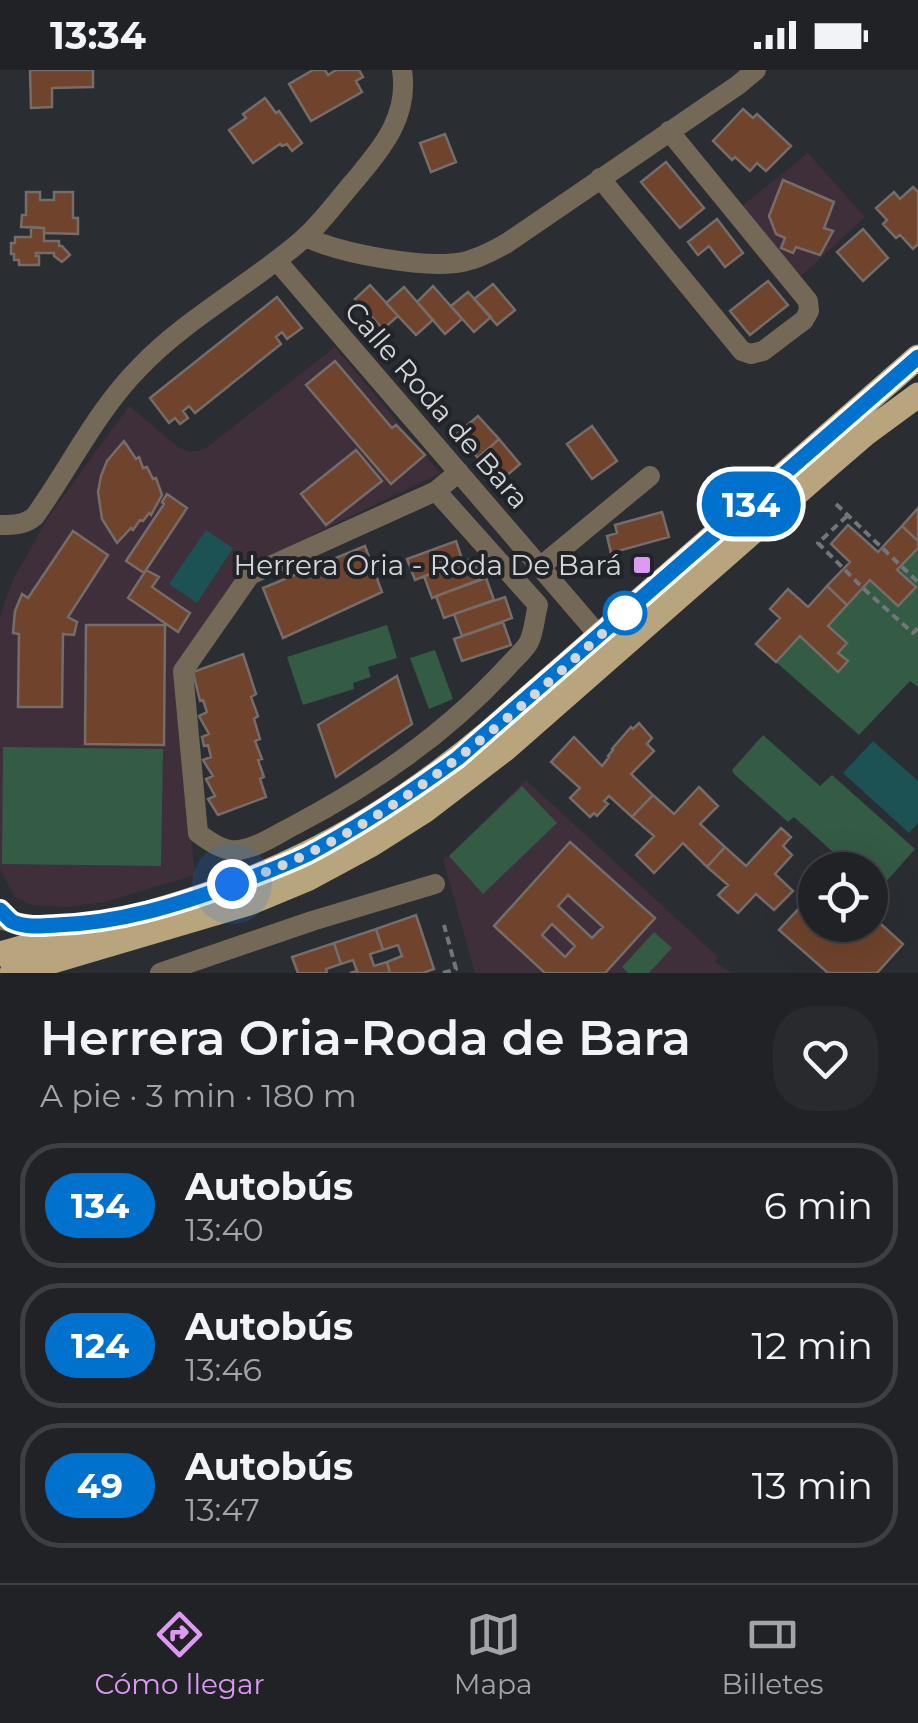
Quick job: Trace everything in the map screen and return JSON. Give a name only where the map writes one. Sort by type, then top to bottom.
[{"type":"main road","points":[[12,973],[217,914],[307,879],[372,844],[505,748],[606,644],[918,357]]},
{"type":"main road","points":[[0,954],[194,898],[268,871],[337,838],[458,758],[918,395]]},
{"type":"main road","points":[[865,434],[918,415]]},
{"type":"street","points":[[0,525],[20,524],[35,516],[112,400],[163,344],[306,237],[376,156],[395,127],[403,98],[402,70]]},
{"type":"street","points":[[306,237],[348,252],[428,263],[460,263],[489,253],[756,70]]},
{"type":"street","points":[[600,178],[742,351],[763,351],[804,320],[809,311],[808,301],[670,131]]},
{"type":"street","name":"Calle Roda de Bara","points":[[276,260],[606,644]]},
{"type":"street","points":[[436,491],[538,605],[529,643],[469,704],[376,777],[250,847],[234,851],[212,844],[198,833],[183,671],[250,575],[436,491],[459,472]]},
{"type":"street","points":[[540,567],[650,476]]},
{"type":"street","points":[[160,973],[435,884]]},
{"type":"street","points":[[4,917],[40,926],[81,925],[129,917]]},
{"type":"path","points":[[836,504],[918,582]]},
{"type":"path","points":[[847,516],[818,543],[864,590],[916,633]]},
{"type":"path","points":[[444,925],[456,969],[444,973]]},
{"type":"shaded area","points":[[808,153],[865,217],[800,277],[742,206]]},
{"type":"shaded area","points":[[335,347],[440,473],[245,568],[175,671],[195,875],[105,902],[66,907],[32,905],[15,897],[0,868],[0,619],[14,578],[49,516],[129,406],[178,447],[198,451]]},
{"type":"shaded area","points":[[526,780],[718,957],[715,962],[733,973],[475,973],[443,859]]},
{"type":"green space","points":[[918,548],[918,687],[910,681],[859,735],[776,662],[800,636],[838,671],[847,661],[838,653],[828,626],[870,580],[899,606],[916,587],[897,570]]},
{"type":"green space","points":[[387,625],[397,658],[368,667],[371,677],[353,683],[354,689],[303,705],[287,657]]},
{"type":"green space","points":[[435,650],[453,699],[429,709],[410,658]]},
{"type":"green space","points":[[763,735],[820,786],[832,775],[915,849],[888,880],[888,852],[833,852],[794,817],[788,822],[732,770]]},
{"type":"green space","points":[[3,747],[163,749],[161,866],[2,864]]},
{"type":"green space","points":[[522,786],[557,823],[483,894],[449,856]]},
{"type":"green space","points":[[654,932],[672,948],[649,973],[628,973],[622,967]]},
{"type":"water","points":[[206,530],[233,548],[197,603],[169,584]]},
{"type":"water","points":[[873,741],[918,781],[918,823],[909,833],[843,773]]},
{"type":"building","points":[[30,70],[93,70],[93,87],[52,88],[52,107],[31,108]]},
{"type":"building","points":[[313,70],[325,70],[328,75],[336,70],[359,70],[363,77],[356,81],[362,92],[311,121],[289,84]]},
{"type":"building","points":[[265,98],[302,143],[292,151],[287,144],[280,144],[253,163],[229,130]]},
{"type":"building","points":[[743,109],[753,118],[757,114],[791,146],[766,171],[757,163],[750,171],[713,141]]},
{"type":"building","points":[[445,134],[456,162],[431,172],[420,143]]},
{"type":"building","points":[[666,162],[704,208],[680,228],[641,182]]},
{"type":"building","points":[[783,180],[834,202],[824,228],[833,231],[820,255],[796,247],[793,253],[781,248],[785,238],[776,234],[769,216]]},
{"type":"building","points":[[913,187],[918,192],[918,244],[913,249],[883,224],[887,220],[876,208],[894,192],[900,199]]},
{"type":"building","points":[[26,192],[40,192],[40,200],[54,200],[54,192],[73,192],[73,218],[78,218],[78,234],[44,233],[44,228],[21,227],[22,215],[26,215]]},
{"type":"building","points":[[717,219],[743,253],[725,267],[709,246],[698,255],[688,242]]},
{"type":"building","points":[[31,227],[44,228],[44,241],[59,241],[59,246],[70,255],[62,262],[54,253],[36,253],[39,265],[19,265],[11,254],[11,243],[15,243],[15,237],[31,237]]},
{"type":"building","points":[[863,229],[888,258],[863,281],[837,252]]},
{"type":"building","points":[[768,281],[788,305],[750,335],[730,311]]},
{"type":"building","points":[[493,284],[515,310],[497,325],[474,299]]},
{"type":"building","points":[[370,285],[398,316],[383,329],[355,299]]},
{"type":"building","points":[[433,286],[462,319],[445,334],[417,302]]},
{"type":"building","points":[[404,287],[433,320],[416,335],[386,303]]},
{"type":"building","points":[[468,292],[491,317],[474,332],[451,306]]},
{"type":"building","points":[[277,297],[302,328],[287,339],[282,332],[276,337],[281,344],[195,413],[189,406],[183,411],[188,418],[180,424],[175,418],[169,423],[150,398]]},
{"type":"building","points":[[335,361],[392,428],[396,425],[425,455],[391,484],[306,385]]},
{"type":"building","points":[[478,416],[499,439],[478,458],[457,434]]},
{"type":"building","points":[[592,426],[617,461],[592,479],[567,444]]},
{"type":"building","points":[[499,439],[520,464],[499,482],[478,458]]},
{"type":"building","points":[[124,441],[136,459],[139,457],[143,468],[147,467],[156,478],[162,495],[151,515],[140,520],[117,543],[102,519],[98,492],[107,461]]},
{"type":"building","points":[[356,450],[382,481],[326,525],[301,494]]},
{"type":"building","points":[[167,494],[187,508],[144,573],[126,561]]},
{"type":"building","points":[[918,508],[918,541],[902,526]]},
{"type":"building","points":[[662,512],[669,537],[611,553],[607,536],[617,533],[615,525]]},
{"type":"building","points":[[848,525],[878,552],[902,526],[918,541],[918,548],[897,570],[916,587],[898,606],[870,580],[847,605],[827,586],[850,562],[831,544]]},
{"type":"building","points":[[73,531],[108,555],[68,617],[77,622],[74,635],[63,634],[62,707],[18,707],[19,634],[13,633],[15,611],[22,594],[28,598]]},
{"type":"building","points":[[456,541],[463,562],[415,580],[407,559]]},
{"type":"building","points":[[365,546],[382,592],[283,638],[263,588]]},
{"type":"building","points":[[473,558],[481,579],[432,598],[424,576]]},
{"type":"building","points":[[146,570],[159,577],[152,587],[190,613],[178,632],[128,598]]},
{"type":"building","points":[[486,578],[494,600],[444,618],[436,596]]},
{"type":"building","points":[[827,586],[847,605],[828,626],[847,643],[838,653],[848,661],[838,672],[800,636],[776,662],[756,644],[780,618],[770,609],[788,589],[808,607]]},
{"type":"building","points":[[505,597],[512,618],[462,636],[454,614]]},
{"type":"building","points":[[503,622],[511,645],[462,661],[454,639]]},
{"type":"building","points":[[86,625],[165,625],[164,745],[85,744]]},
{"type":"building","points":[[243,654],[256,694],[251,697],[260,739],[255,741],[262,759],[258,760],[264,777],[260,779],[266,797],[218,815],[208,799],[215,796],[206,779],[213,776],[203,760],[211,757],[202,737],[209,734],[199,716],[207,712],[193,672]]},
{"type":"building","points":[[397,676],[412,724],[336,777],[318,725]]},
{"type":"building","points":[[639,723],[652,738],[647,744],[654,751],[631,774],[653,795],[632,817],[609,796],[604,801],[608,804],[597,816],[594,813],[590,817],[570,798],[580,788],[551,762],[574,737],[602,766],[612,749]]},
{"type":"building","points":[[699,787],[718,806],[700,824],[725,847],[707,867],[683,843],[654,873],[636,855],[654,836],[632,817],[653,795],[674,814]]},
{"type":"building","points":[[781,828],[791,837],[783,846],[792,855],[775,874],[793,891],[774,910],[756,894],[738,913],[718,895],[728,885],[707,867],[725,847],[746,866]]},
{"type":"building","points":[[570,842],[655,918],[605,973],[545,973],[494,926]],"holes":[[[568,895],[603,927],[592,938],[558,906]],[[552,924],[575,946],[565,957],[542,935]]]},
{"type":"building","points":[[798,909],[798,942],[888,942],[888,930],[903,944],[877,973],[828,973],[779,930]]},
{"type":"building","points":[[416,915],[434,969],[390,973],[387,962],[402,956],[398,945],[383,950],[376,929]]},
{"type":"building","points":[[376,929],[383,950],[370,954],[374,966],[387,962],[390,973],[350,973],[357,971],[353,960],[341,964],[334,943]]},
{"type":"building","points":[[334,943],[341,964],[326,969],[327,973],[298,973],[292,957]]},
{"type":"bus line","name":"134","points":[[0,910],[11,921],[40,926],[81,925],[129,917],[268,871],[337,838],[458,758],[918,357]]},
{"type":"place","name":"Herrera Oria - Roda De Bará","points":[[642,565]]},
{"type":"route","points":[[232,884],[305,855],[428,780],[625,613]]}]
